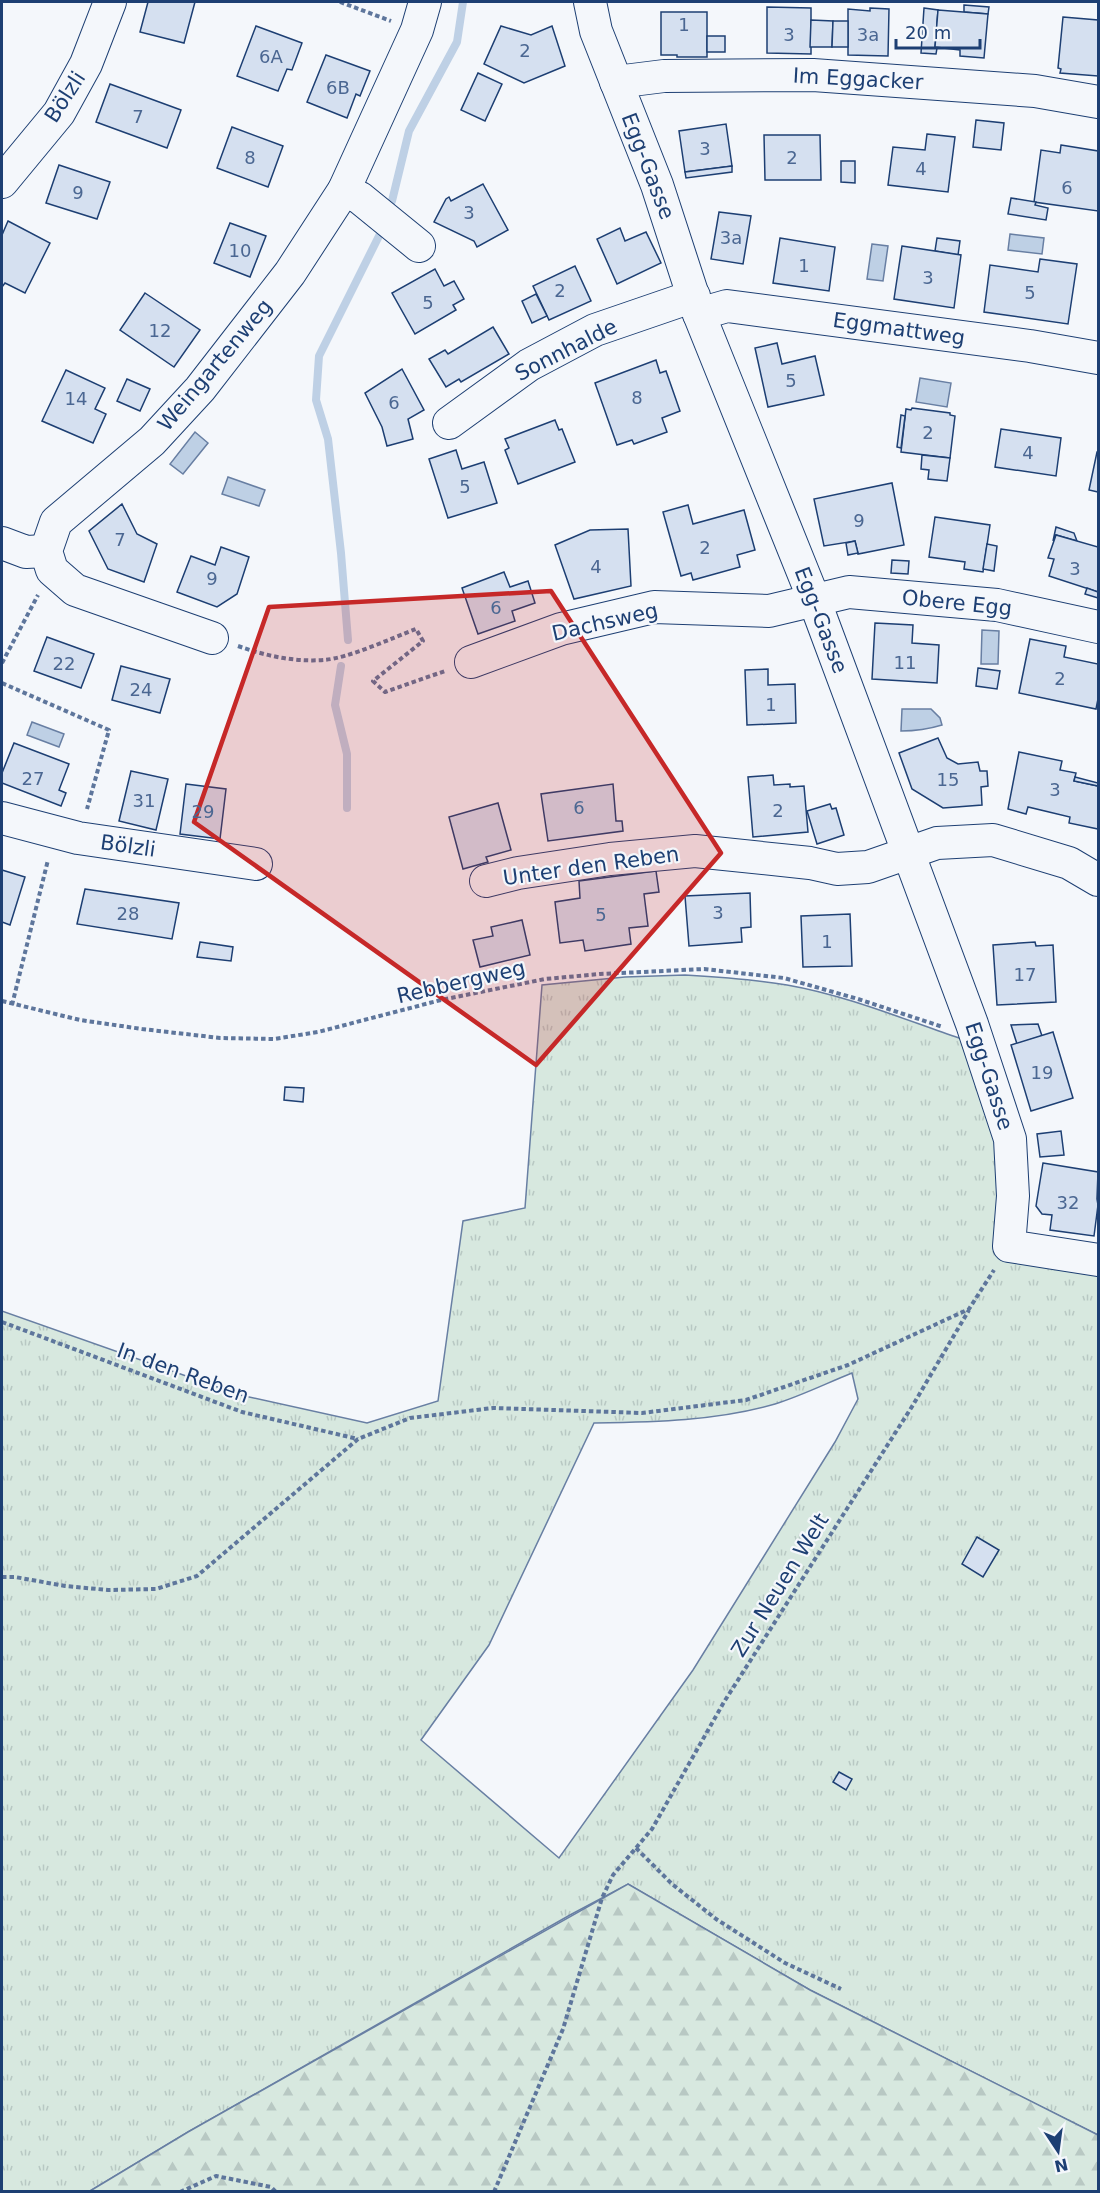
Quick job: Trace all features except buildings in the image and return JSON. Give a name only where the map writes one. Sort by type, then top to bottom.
[{"type":"street","name":"Bölzli","points":[[2,182],[59,112],[87,64],[110,2]]},
{"type":"street","name":"Weingartenweg","points":[[49,560],[56,522],[152,441],[200,389],[290,273],[344,190],[417,30],[425,2]]},
{"type":"street","name":"Egg-Gasse","points":[[590,2],[596,30],[657,185],[697,305],[814,602],[972,1024],[1010,1139],[1013,1196],[1009,1246]]},
{"type":"street","name":"Im Eggacker","points":[[616,82],[664,76],[813,75],[1035,91],[1098,102]]},
{"type":"street","points":[[344,190],[360,198],[419,246]]},
{"type":"street","name":"Eggmattweg","points":[[697,305],[727,306],[1098,358]]},
{"type":"street","name":"Sonnhalde","points":[[448,423],[529,365],[595,330],[697,305]]},
{"type":"street","points":[[2,543],[49,560],[75,590],[212,638]]},
{"type":"street","name":"Obere Egg","points":[[814,602],[849,592],[997,605],[1098,627]]},
{"type":"street","name":"Dachsweg","points":[[471,662],[561,629],[654,607],[769,611],[814,602]]},
{"type":"street","name":"Bölzli","points":[[2,818],[66,835],[256,864]]},
{"type":"street","name":"Unter den Reben","points":[[486,882],[518,873],[610,858],[695,851],[810,863],[837,869],[868,867],[937,843],[993,840],[1069,863],[1098,880]]},
{"type":"street","points":[[1009,1246],[1098,1260]]},
{"type":"path","points":[[340,2],[382,18]]},
{"type":"path","points":[[2,663],[49,560]]},
{"type":"path","points":[[212,638],[264,655],[326,660],[367,648],[416,629],[423,641],[373,681],[385,692],[471,662]]},
{"type":"path","points":[[2,683],[109,730],[66,835],[12,1005]]},
{"type":"path","name":"Rebbergweg","points":[[2,1001],[80,1020],[142,1029],[220,1038],[274,1039],[318,1032],[441,1000],[545,979],[704,969],[784,978],[858,999],[926,1023]]},
{"type":"path","name":"Zur Neuen Welt","points":[[494,2192],[563,2029],[602,1898],[613,1875],[652,1829],[724,1702],[913,1405],[1009,1246]]},
{"type":"path","points":[[2,1578],[15,1577],[66,1587],[108,1590],[156,1588],[197,1576],[358,1439],[410,1418],[494,1408],[642,1413],[746,1400],[848,1365],[969,1309]]},
{"type":"path","name":"In den Reben","points":[[2,1322],[242,1412],[358,1439]]},
{"type":"path","points":[[636,1848],[672,1884],[716,1918],[785,1963],[841,1989]]},
{"type":"path","points":[[180,2192],[216,2176],[271,2187],[276,2192]]},
{"type":"highlighted area","points":[[551,591],[721,853],[536,1065],[194,822],[269,607]]},
{"type":"green space","points":[[685,975],[749,980],[809,989],[852,1001],[973,1045],[1000,1133],[997,1239],[1098,1269],[1098,2135],[810,1990],[628,1884],[188,2132],[90,2191],[2,2192],[2,1311],[240,1395],[367,1423],[438,1401],[463,1221],[525,1208],[542,985],[625,977]],"holes":[[[852,1373],[858,1399],[835,1442],[693,1670],[559,1858],[421,1740],[489,1645],[594,1423],[662,1421],[753,1410],[785,1401]]]},
{"type":"green space","points":[[628,1884],[810,1990],[1098,2135],[1098,2191],[90,2191],[188,2132]]},
{"type":"water","points":[[1010,234],[1044,238],[1042,254],[1008,250]]},
{"type":"water","points":[[872,244],[888,246],[883,281],[867,279]]},
{"type":"water","points":[[920,378],[951,383],[947,407],[916,402]]},
{"type":"water","points":[[195,432],[208,443],[183,474],[170,464]]},
{"type":"water","points":[[228,477],[265,490],[259,506],[222,494]]},
{"type":"water","points":[[982,630],[999,631],[998,664],[981,664]]},
{"type":"water","points":[[902,709],[931,709],[940,718],[942,725],[922,730],[901,731]]},
{"type":"water","points":[[32,722],[64,734],[59,747],[27,735]]},
{"type":"waterway","points":[[392,201],[409,131],[457,42],[463,2]]},
{"type":"waterway","points":[[348,640],[328,439],[316,400],[319,356],[381,232]]},
{"type":"waterway","points":[[341,666],[335,705],[347,754],[347,808]]}]
